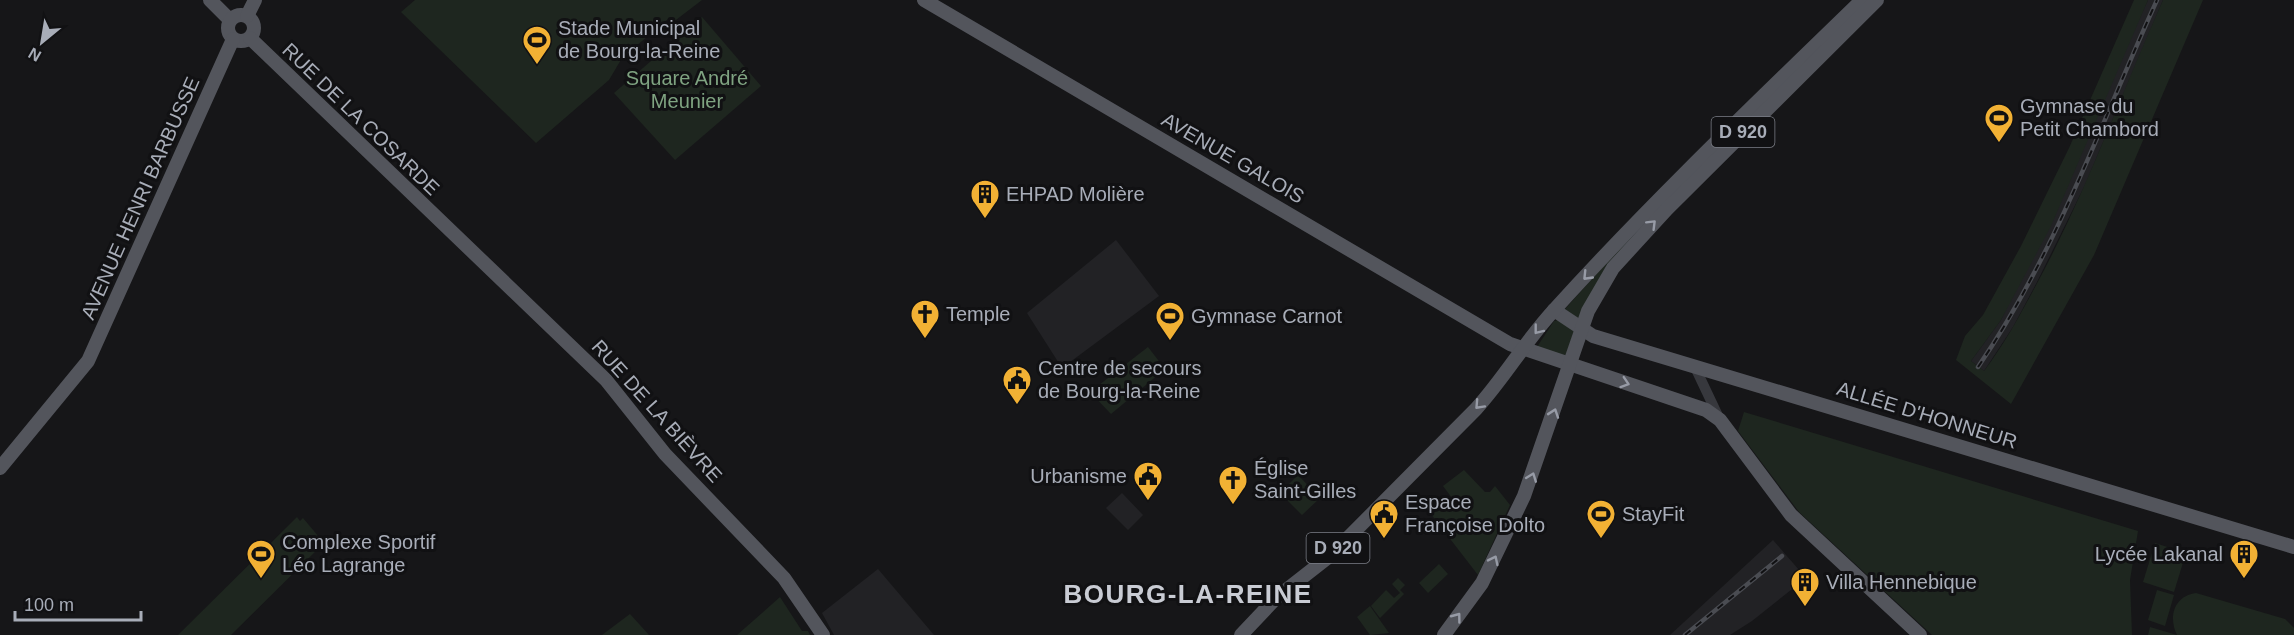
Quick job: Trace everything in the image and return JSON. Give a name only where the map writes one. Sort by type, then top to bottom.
[{"type":"main road","points":[[210,0],[231,20]]},
{"type":"main road","points":[[247,16],[255,0]]},
{"type":"main road","name":"AVENUE GALOIS","points":[[924,0],[1522,350],[1690,403],[1720,420]]},
{"type":"main road","name":"D 920","points":[[1240,635],[1276,598],[1323,562],[1483,401],[1554,310],[1659,200],[1862,0]]},
{"type":"main road","name":"D 920","points":[[1444,635],[1482,583],[1524,496],[1597,292],[1629,248],[1877,0]]},
{"type":"main road","points":[[238,15],[247,16],[254,27],[250,38],[240,41],[233,39],[228,29],[231,20],[238,15]]},
{"type":"main road","name":"RUE DE LA COSARDE","points":[[250,38],[446,228]]},
{"type":"main road","name":"AVENUE HENRI BARBUSSE","points":[[0,468],[82,372],[233,39]]},
{"type":"main road","name":"RUE DE LA BIÈVRE","points":[[446,228],[606,380],[666,454],[784,578],[823,635]]},
{"type":"main road","name":"ALLÉE D'HONNEUR","points":[[1554,310],[1593,336],[2294,547]]},
{"type":"main road","points":[[1720,420],[1791,515],[1920,635]]},
{"type":"street","points":[[1694,365],[1720,420]]},
{"type":"shaded area","points":[[2148,0],[2163,0],[2085,185],[2013,327],[1984,371],[1971,361],[2001,320]]},
{"type":"shaded area","points":[[1116,240],[1159,296],[1062,368],[1027,313]]},
{"type":"shaded area","points":[[1122,493],[1143,515],[1128,530],[1106,508]]},
{"type":"shaded area","points":[[1773,540],[1806,578],[1752,621],[1730,635],[1670,635]]},
{"type":"shaded area","points":[[878,569],[934,635],[834,635],[822,613]]},
{"type":"green space","name":"Stade Municipal de Bourg-la-Reine","points":[[415,0],[702,0],[672,23],[668,19],[622,58],[609,80],[536,143],[401,12]]},
{"type":"green space","points":[[2134,0],[2148,0],[2051,226],[2001,320],[1971,361],[1984,371],[2011,331],[2070,218],[2163,0],[2203,0],[2094,255],[2011,404],[1956,360],[1965,336],[1983,315],[2021,246],[2069,148]]},
{"type":"green space","name":"Square André Meunier","points":[[702,17],[761,86],[675,160],[614,93]]},
{"type":"green space","points":[[1638,228],[1640,230],[1579,319],[1565,309]]},
{"type":"green space","points":[[1559,320],[1574,331],[1566,355],[1563,356],[1537,347],[1554,321]]},
{"type":"green space","points":[[1148,347],[1165,369],[1111,414],[1090,392]]},
{"type":"green space","points":[[1744,412],[2138,531],[2130,580],[2132,635],[1932,635],[1799,512],[1738,431]]},
{"type":"green space","points":[[1464,470],[1485,492],[1490,492],[1495,486],[1510,505],[1478,575],[1424,505],[1433,497],[1441,508],[1447,504],[1452,511],[1458,506],[1443,486]]},
{"type":"green space","points":[[1298,475],[1320,498],[1302,515],[1280,493]]},
{"type":"green space","name":"Complexe Sportif Léo Lagrange","points":[[297,517],[300,521],[303,518],[324,543],[231,635],[178,635]]},
{"type":"green space","points":[[2155,543],[2186,553],[2174,592],[2143,582]]},
{"type":"green space","points":[[1439,564],[1448,574],[1428,593],[1419,583]]},
{"type":"green space","points":[[1398,578],[1405,585],[1400,590],[1404,594],[1380,618],[1371,606],[1386,590],[1394,598],[1400,593],[1392,584]]},
{"type":"green space","points":[[2157,590],[2174,595],[2165,626],[2148,620]]},
{"type":"green space","points":[[2196,593],[2285,619],[2294,628],[2294,635],[2177,635],[2173,621],[2175,608],[2182,598]]},
{"type":"green space","points":[[780,597],[802,631],[808,631],[810,635],[737,635]]},
{"type":"green space","points":[[1370,606],[1389,633],[1370,635],[1357,617]]},
{"type":"green space","points":[[630,614],[649,635],[602,635]]},
{"type":"green space","points":[[2150,627],[2177,635],[2148,635]]},
{"type":"railway","points":[[1978,367],[2006,324],[2054,234],[2157,0]]},
{"type":"railway","points":[[1685,635],[1782,556]]},
{"type":"place","name":"Stade Municipal de Bourg-la-Reine","points":[[537,66]]},
{"type":"place","name":"Gymnase du Petit Chambord","points":[[1999,144]]},
{"type":"place","name":"EHPAD Molière","points":[[985,220]]},
{"type":"place","name":"Temple","points":[[925,340]]},
{"type":"place","name":"Gymnase Carnot","points":[[1170,342]]},
{"type":"place","name":"Centre de secours de Bourg-la-Reine","points":[[1017,406]]},
{"type":"place","name":"Urbanisme","points":[[1148,502]]},
{"type":"place","name":"Église Saint-Gilles","points":[[1233,506]]},
{"type":"place","name":"Espace Françoise Dolto","points":[[1384,540]]},
{"type":"place","name":"StayFit","points":[[1601,540]]},
{"type":"place","name":"Complexe Sportif Léo Lagrange","points":[[261,580]]},
{"type":"place","name":"Lycée Lakanal","points":[[2244,580]]},
{"type":"place","name":"Villa Hennebique","points":[[1805,608]]},
{"type":"district","name":"BOURG-LA-REINE","points":[[1188,594]]}]
